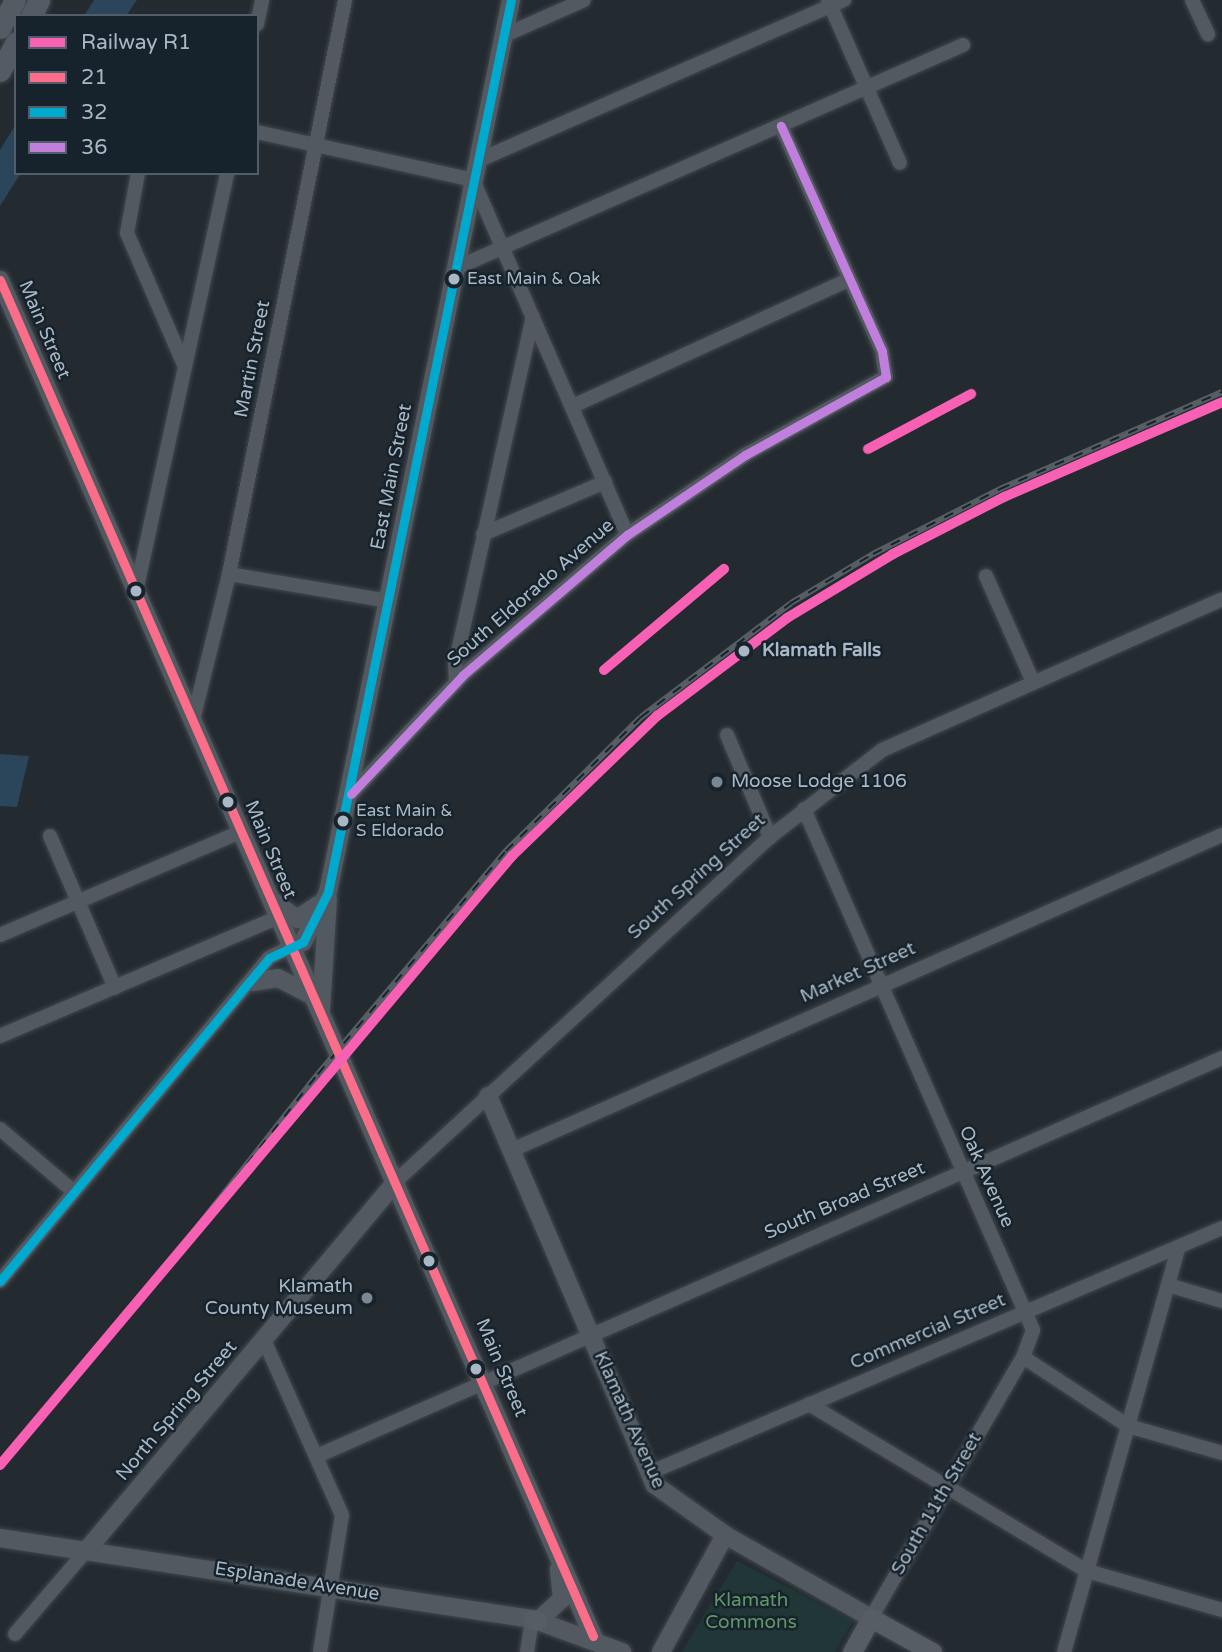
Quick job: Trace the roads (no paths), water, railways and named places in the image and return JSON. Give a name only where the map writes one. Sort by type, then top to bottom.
[{"type":"main road","points":[[0,28],[15,0]]},
{"type":"main road","points":[[0,71],[14,46]]},
{"type":"main road","name":"South 11th Street","points":[[852,1652],[871,1618]]},
{"type":"main road","name":"Klamath Avenue","points":[[871,1618],[932,1652]]},
{"type":"street","name":"Martin Street","points":[[192,724],[229,574],[345,0]]},
{"type":"street","name":"East Main Street","points":[[289,948],[303,942],[328,892],[351,794],[472,180],[512,0]]},
{"type":"street","points":[[505,35],[584,0]]},
{"type":"street","points":[[1192,0],[1208,34]]},
{"type":"street","points":[[477,161],[834,2],[900,163]]},
{"type":"street","points":[[456,268],[963,45]]},
{"type":"street","name":"South Eldorado Avenue","points":[[351,794],[456,683],[628,535],[745,455],[886,377],[882,351],[846,281],[780,126]]},
{"type":"street","points":[[259,132],[472,180],[628,535]]},
{"type":"street","points":[[138,175],[127,233],[184,367]]},
{"type":"street","points":[[135,596],[227,175]]},
{"type":"street","name":"Main Street","points":[[0,280],[323,1026],[396,1181],[593,1636]]},
{"type":"street","points":[[573,406],[846,281]]},
{"type":"street","points":[[456,683],[483,534],[533,317]]},
{"type":"street","points":[[483,534],[605,482]]},
{"type":"street","points":[[229,574],[389,601]]},
{"type":"street","points":[[986,576],[1033,682]]},
{"type":"street","name":"South Spring Street","points":[[396,1181],[770,837],[882,750],[1222,599]]},
{"type":"street","points":[[727,736],[770,837]]},
{"type":"street","name":"Oak Avenue","points":[[804,809],[883,982],[963,1172],[1026,1312],[1033,1330],[1023,1357]]},
{"type":"street","points":[[0,935],[240,832]]},
{"type":"street","name":"Market Street","points":[[512,1150],[883,982],[1222,835]]},
{"type":"street","points":[[50,836],[115,988]]},
{"type":"street","points":[[267,895],[297,919],[313,912],[328,892]]},
{"type":"street","points":[[323,1026],[318,992],[328,892]]},
{"type":"street","points":[[0,1036],[276,918]]},
{"type":"street","points":[[0,1281],[72,1191],[253,982],[270,958],[289,948]]},
{"type":"street","points":[[253,982],[278,978],[309,993]]},
{"type":"street","name":"South Broad Street","points":[[317,1456],[589,1332],[1222,1058]]},
{"type":"street","name":"Klamath Avenue","points":[[488,1096],[649,1473],[664,1497],[871,1618]]},
{"type":"street","points":[[0,1129],[72,1191]]},
{"type":"street","name":"North Spring Street","points":[[15,1634],[396,1181]]},
{"type":"street","name":"Commercial Street","points":[[649,1473],[1222,1228]]},
{"type":"street","points":[[1064,1652],[1178,1248]]},
{"type":"street","points":[[1168,1286],[1222,1301]]},
{"type":"street","points":[[264,1340],[342,1515],[320,1652]]},
{"type":"street","points":[[1023,1357],[1128,1426],[1222,1453]]},
{"type":"street","name":"South 11th Street","points":[[871,1618],[947,1483],[1023,1357]]},
{"type":"street","points":[[809,1404],[947,1483],[1087,1571],[1222,1610]]},
{"type":"street","points":[[661,1652],[725,1535]]},
{"type":"street","name":"Esplanade Avenue","points":[[0,1538],[535,1620],[593,1636]]},
{"type":"street","points":[[527,1652],[535,1620],[562,1599],[557,1553]]},
{"type":"street","points":[[593,1636],[622,1652]]},
{"type":"water","points":[[94,0],[137,0],[127,14],[85,14]]},
{"type":"water","points":[[14,127],[14,175],[20,175],[0,206],[0,150]]},
{"type":"water","points":[[0,754],[29,756],[17,807],[0,806]]},
{"type":"railway","points":[[173,1258],[318,1074],[506,851],[641,717],[791,603],[873,554],[1000,489],[1222,392]]},
{"type":"railway","points":[[868,449],[971,394]]},
{"type":"railway","points":[[604,670],[724,569]]},
{"type":"rail line","name":"R1","points":[[868,449],[971,394]]},
{"type":"rail line","name":"R1","points":[[0,1465],[512,856],[657,716],[787,618],[893,554],[1004,497],[1222,402]]},
{"type":"rail line","name":"R1","points":[[604,670],[724,569]]},
{"type":"place","name":"East Main & Oak","points":[[454,279]]},
{"type":"place","name":"Klamath Falls","points":[[744,651]]},
{"type":"place","name":"Moose Lodge 1106","points":[[717,782]]},
{"type":"place","name":"East Main & S Eldorado","points":[[343,821]]},
{"type":"place","name":"Klamath County Museum","points":[[367,1298]]},
{"type":"park label","name":"Klamath Commons","points":[[751,1612]]}]
